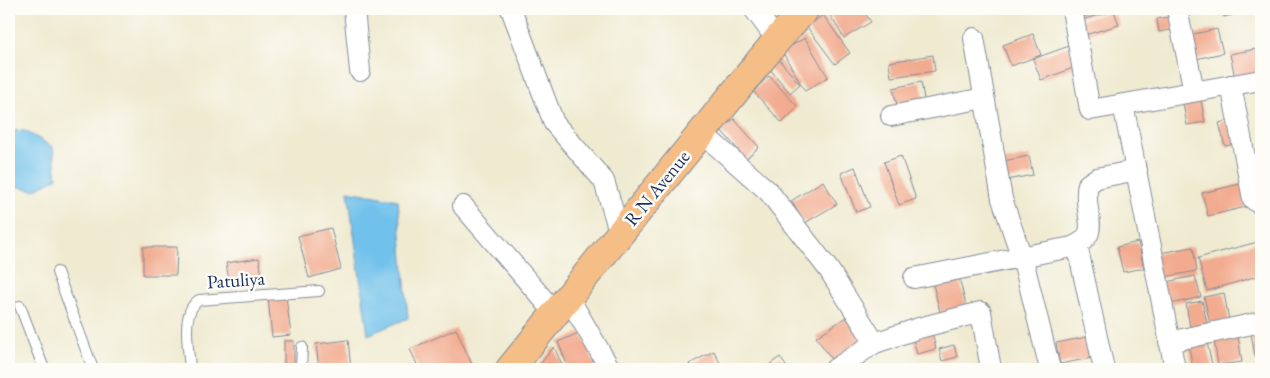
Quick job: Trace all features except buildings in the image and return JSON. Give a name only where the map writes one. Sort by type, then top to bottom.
[{"type":"main road","name":"R N Avenue","points":[[510,369],[777,40],[805,9]]},
{"type":"street","points":[[354,9],[360,71]]},
{"type":"street","points":[[511,9],[554,123],[604,180],[620,234]]},
{"type":"street","points":[[754,9],[777,40]]},
{"type":"street","points":[[1072,9],[1090,110],[1261,80]]},
{"type":"street","points":[[1177,9],[1194,92]]},
{"type":"street","points":[[974,38],[1002,198],[1021,256],[1050,369]]},
{"type":"street","points":[[1231,85],[1253,199],[1261,205]]},
{"type":"street","points":[[891,116],[984,98]]},
{"type":"street","points":[[1123,104],[1175,369]]},
{"type":"street","points":[[702,133],[770,192],[829,270],[875,343]]},
{"type":"street","points":[[914,278],[1077,245],[1089,237],[1090,229],[1085,196],[1088,184],[1097,178],[1137,170]]},
{"type":"street","points":[[463,206],[562,306],[610,369]]},
{"type":"street","points":[[1077,245],[1104,369]]},
{"type":"street","points":[[834,369],[875,343],[919,328],[981,312],[991,369]]},
{"type":"street","points":[[1169,342],[1261,322]]},
{"type":"lane","points":[[57,272],[93,369]]},
{"type":"lane","name":"Patuliya","points":[[190,369],[188,313],[192,305],[199,300],[319,291]]},
{"type":"lane","points":[[20,306],[44,369]]},
{"type":"lane","points":[[301,369],[302,347]]},
{"type":"water","points":[[9,130],[25,131],[53,147],[57,178],[34,190],[9,185]]},
{"type":"water","points":[[348,191],[398,200],[408,318],[368,335]]}]
